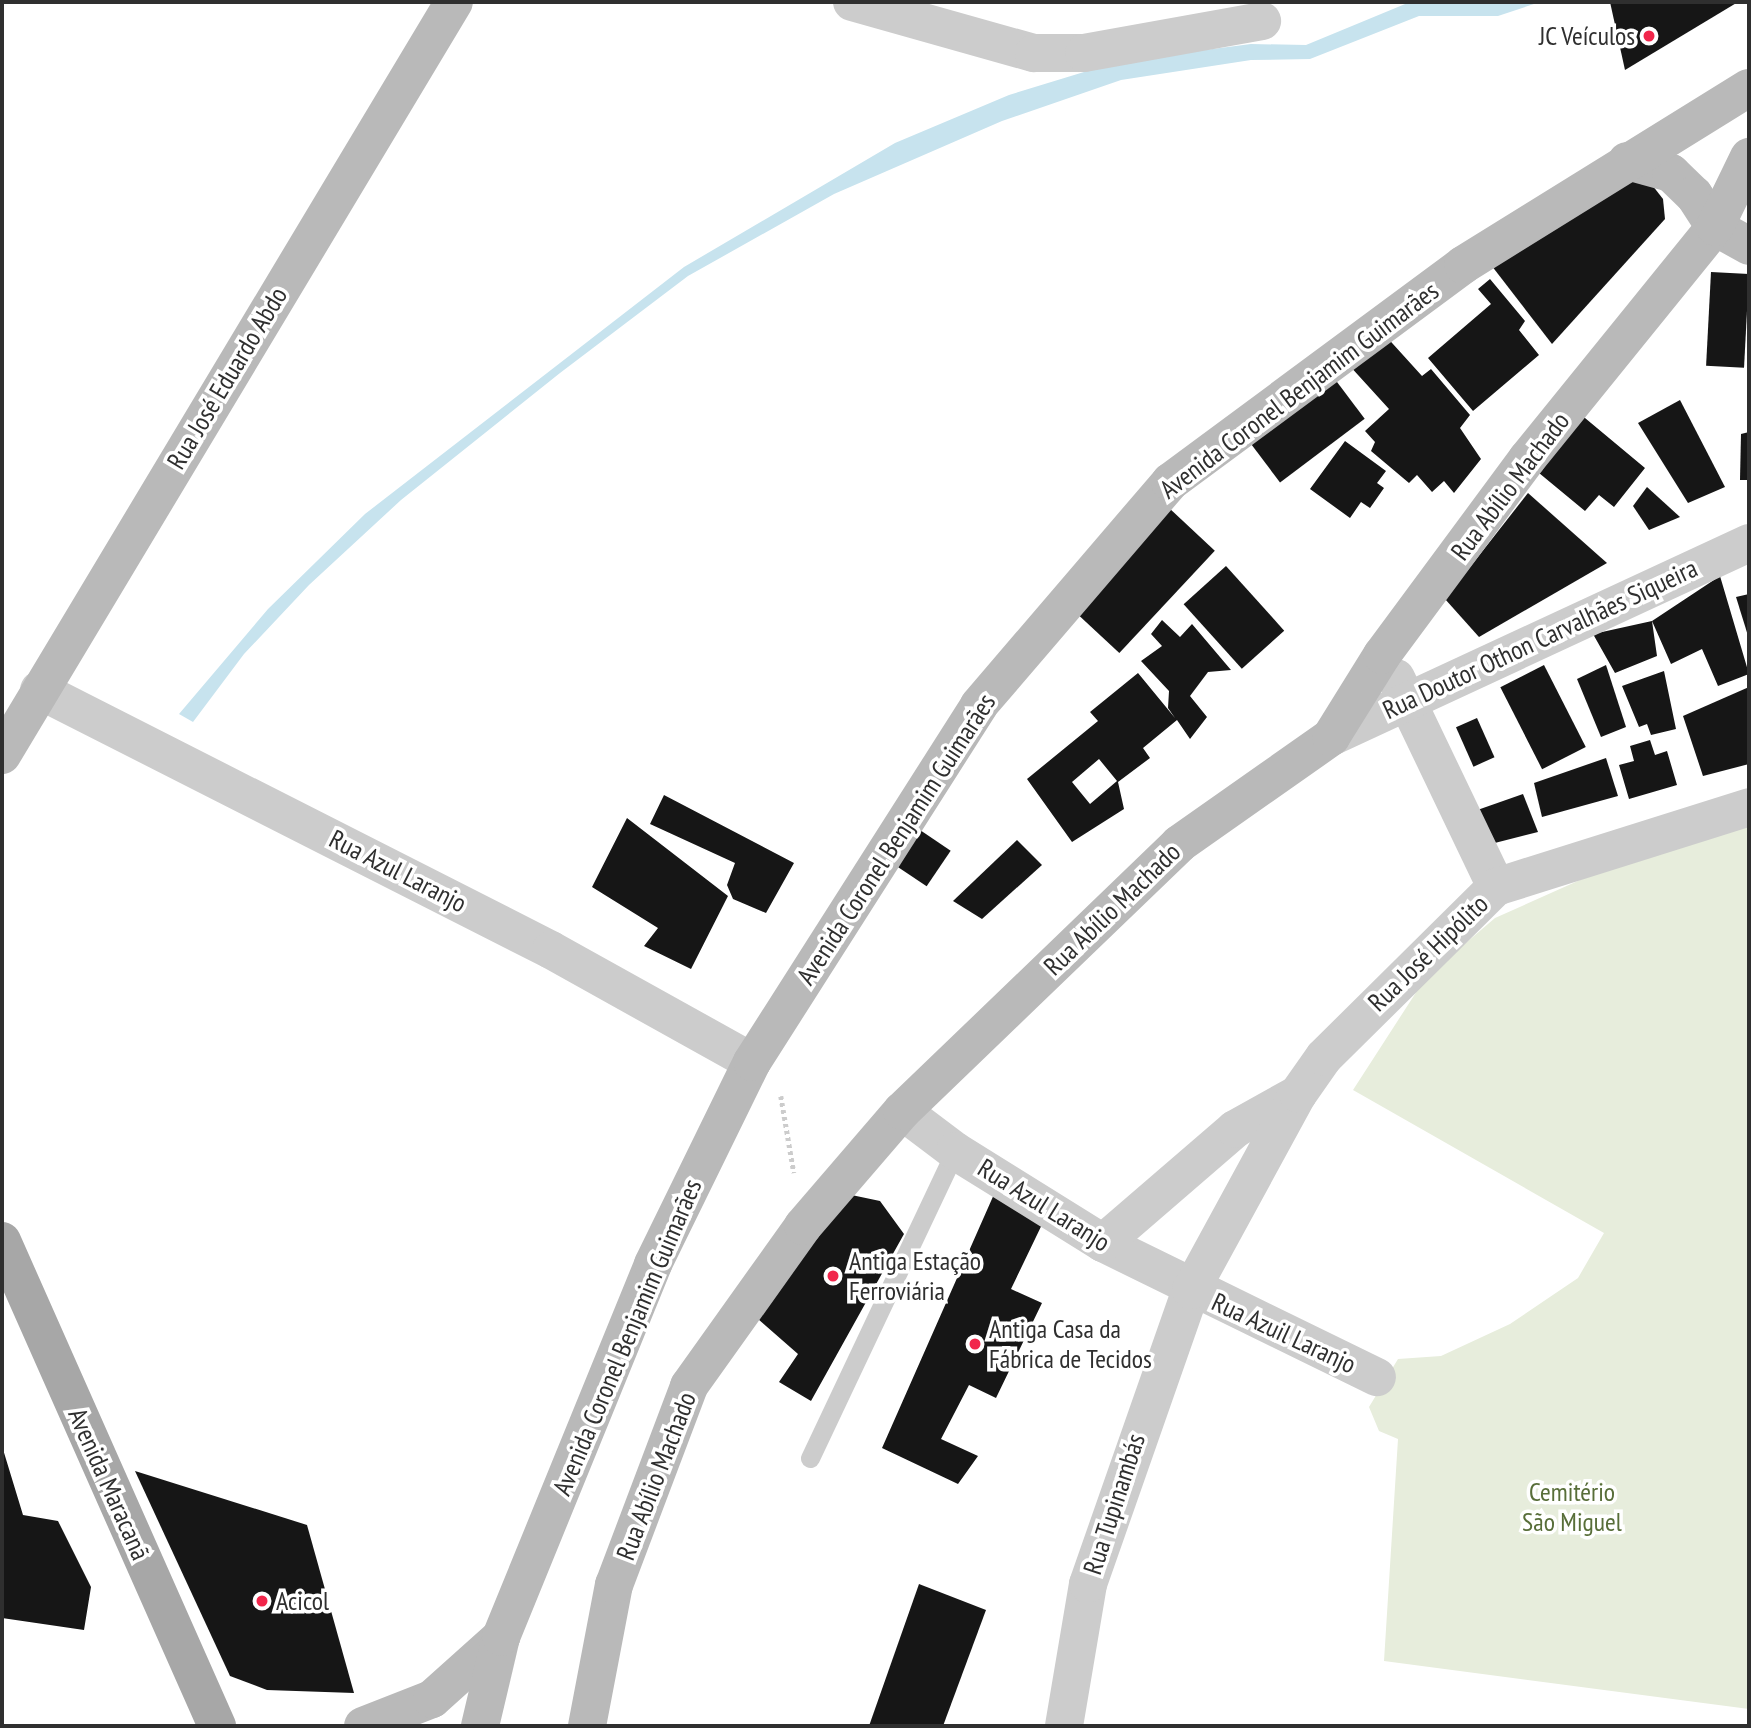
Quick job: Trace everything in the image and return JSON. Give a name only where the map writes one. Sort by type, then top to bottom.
[{"type":"main road","name":"Avenida Maracanã","points":[[2,1241],[217,1726]]},
{"type":"street","name":"Rua José Eduardo Abdo","points":[[2,755],[454,2]]},
{"type":"street","points":[[852,2],[1034,53],[1084,53],[1262,21]]},
{"type":"street","name":"Avenida Coronel Benjamim Guimarães","points":[[480,1726],[501,1637],[653,1264],[752,1062],[979,705],[1170,482],[1463,265],[1627,161],[1749,88]]},
{"type":"street","name":"Rua Abílio Machado","points":[[587,1726],[614,1585],[689,1386],[803,1226],[902,1111],[1179,844],[1331,737],[1382,655],[1528,459],[1732,230],[1749,159]]},
{"type":"street","points":[[1627,161],[1671,173],[1749,246]]},
{"type":"street","name":"Rua Doutor Othon Carvalhães Siqueira","points":[[1331,737],[1408,699],[1550,639],[1749,543]]},
{"type":"street","points":[[1382,655],[1408,699],[1496,887]]},
{"type":"street","name":"Rua Azul Laranjo","points":[[39,690],[183,759],[551,950],[752,1062]]},
{"type":"street","name":"Rua José Hipólito","points":[[1191,1290],[1298,1094],[1324,1057],[1394,983],[1496,887],[1749,807]]},
{"type":"street","name":"Rua José Hipólito","points":[[1103,1243],[1235,1129],[1298,1094]]},
{"type":"street","name":"Rua Azul Laranjo","points":[[902,1111],[955,1151],[1103,1243],[1191,1290]]},
{"type":"street","name":"Rua Azuil Laranjo","points":[[1191,1290],[1377,1377]]},
{"type":"street","name":"Rua Tupinambás","points":[[1064,1726],[1088,1584],[1191,1290]]},
{"type":"street","points":[[363,1726],[432,1699],[501,1637]]},
{"type":"lane","points":[[810,1458],[955,1151]]},
{"type":"path","points":[[752,1062],[782,1097],[803,1226]]},
{"type":"green space","name":"Cemitério São Miguel","points":[[1749,820],[1749,1709],[1384,1661],[1398,1439],[1379,1431],[1369,1407],[1398,1359],[1441,1356],[1510,1324],[1578,1278],[1604,1233],[1353,1090],[1426,977],[1495,918],[1636,855]]},
{"type":"water","points":[[1410,2],[1540,2],[1498,16],[1419,16],[1310,59],[1251,60],[1121,80],[1002,121],[834,194],[688,276],[560,373],[401,500],[309,585],[244,654],[193,722],[179,714],[268,609],[365,514],[684,267],[895,143],[1009,95],[1120,61],[1251,44],[1306,45]]},
{"type":"building","name":"JC Veículos","points":[[1610,2],[1738,2],[1625,70]]},
{"type":"building","points":[[1621,180],[1649,181],[1663,199],[1665,219],[1552,344],[1488,261]]},
{"type":"building","points":[[1711,272],[1749,274],[1744,368],[1706,366]]},
{"type":"building","points":[[1490,279],[1525,321],[1519,330],[1539,355],[1473,411],[1428,358],[1491,304],[1478,289]]},
{"type":"building","points":[[1383,333],[1422,376],[1431,369],[1470,415],[1460,428],[1481,459],[1454,493],[1444,481],[1432,492],[1417,475],[1409,483],[1371,451],[1375,442],[1365,431],[1389,409],[1348,364]]},
{"type":"building","points":[[1331,374],[1365,419],[1280,483],[1246,438]]},
{"type":"building","points":[[1680,400],[1725,487],[1688,503],[1638,423]]},
{"type":"building","points":[[1579,413],[1645,468],[1614,507],[1599,495],[1585,511],[1533,468]]},
{"type":"building","points":[[1749,432],[1749,480],[1740,480],[1741,434]]},
{"type":"building","points":[[1345,441],[1386,471],[1377,483],[1384,488],[1370,508],[1361,502],[1350,518],[1310,489]]},
{"type":"building","points":[[1647,487],[1680,517],[1649,530],[1633,506]]},
{"type":"building","points":[[1528,493],[1607,563],[1479,637],[1445,599]]},
{"type":"building","points":[[1168,507],[1215,551],[1119,653],[1073,609]]},
{"type":"building","points":[[1226,566],[1284,631],[1242,669],[1184,604]]},
{"type":"building","points":[[1720,576],[1749,674],[1718,686],[1702,649],[1671,664],[1652,621]]},
{"type":"building","points":[[1749,594],[1749,639],[1736,597]]},
{"type":"building","points":[[1162,620],[1180,637],[1192,624],[1231,670],[1208,672],[1190,696],[1207,717],[1190,739],[1177,720],[1143,748],[1150,758],[1118,782],[1124,809],[1072,842],[1027,779],[1098,721],[1090,712],[1138,673],[1175,718],[1168,708],[1169,691],[1141,661],[1162,646],[1151,634]],"holes":[[[1099,759],[1117,781],[1090,804],[1072,782]]]},
{"type":"building","points":[[1652,621],[1657,656],[1615,673],[1593,634]]},
{"type":"building","points":[[1544,665],[1586,747],[1542,769],[1500,687]]},
{"type":"building","points":[[1606,665],[1626,727],[1601,737],[1577,679]]},
{"type":"building","points":[[1664,671],[1676,729],[1651,735],[1647,724],[1639,727],[1622,686]]},
{"type":"building","points":[[1749,687],[1749,764],[1703,776],[1683,716]]},
{"type":"building","points":[[1477,718],[1494,757],[1473,767],[1456,727]]},
{"type":"building","points":[[1650,740],[1655,755],[1667,751],[1677,785],[1629,799],[1619,765],[1634,761],[1630,746]]},
{"type":"building","points":[[1606,758],[1618,796],[1542,817],[1534,783]]},
{"type":"building","points":[[1523,794],[1538,832],[1483,846],[1466,814]]},
{"type":"building","points":[[664,795],[794,863],[766,913],[733,899],[727,885],[735,863],[650,824]]},
{"type":"building","points":[[627,818],[728,896],[691,969],[644,946],[658,928],[592,887]]},
{"type":"building","points":[[920,830],[951,851],[927,886],[896,866]]},
{"type":"building","points":[[1017,840],[1042,865],[982,919],[953,901]]},
{"type":"building","name":"Antiga Casa da Fábrica de Tecidos","points":[[995,1192],[1048,1212],[1011,1289],[1042,1303],[996,1398],[969,1385],[941,1439],[978,1456],[958,1484],[882,1448]]},
{"type":"building","name":"Antiga Estação Ferroviária","points":[[842,1193],[880,1201],[904,1234],[811,1401],[779,1382],[798,1354],[758,1319]]},
{"type":"building","points":[[2,1446],[23,1515],[58,1521],[91,1587],[84,1630],[2,1618]]},
{"type":"building","name":"Acicol","points":[[135,1471],[307,1525],[354,1693],[267,1690],[230,1676]]},
{"type":"building","points":[[919,1584],[986,1610],[943,1726],[869,1726]]},
{"type":"place","name":"JC Veículos","points":[[1649,36]]},
{"type":"place","name":"Antiga Estação Ferroviária","points":[[833,1276]]},
{"type":"place","name":"Antiga Casa da Fábrica de Tecidos","points":[[975,1344]]},
{"type":"place","name":"Acicol","points":[[262,1601]]}]
